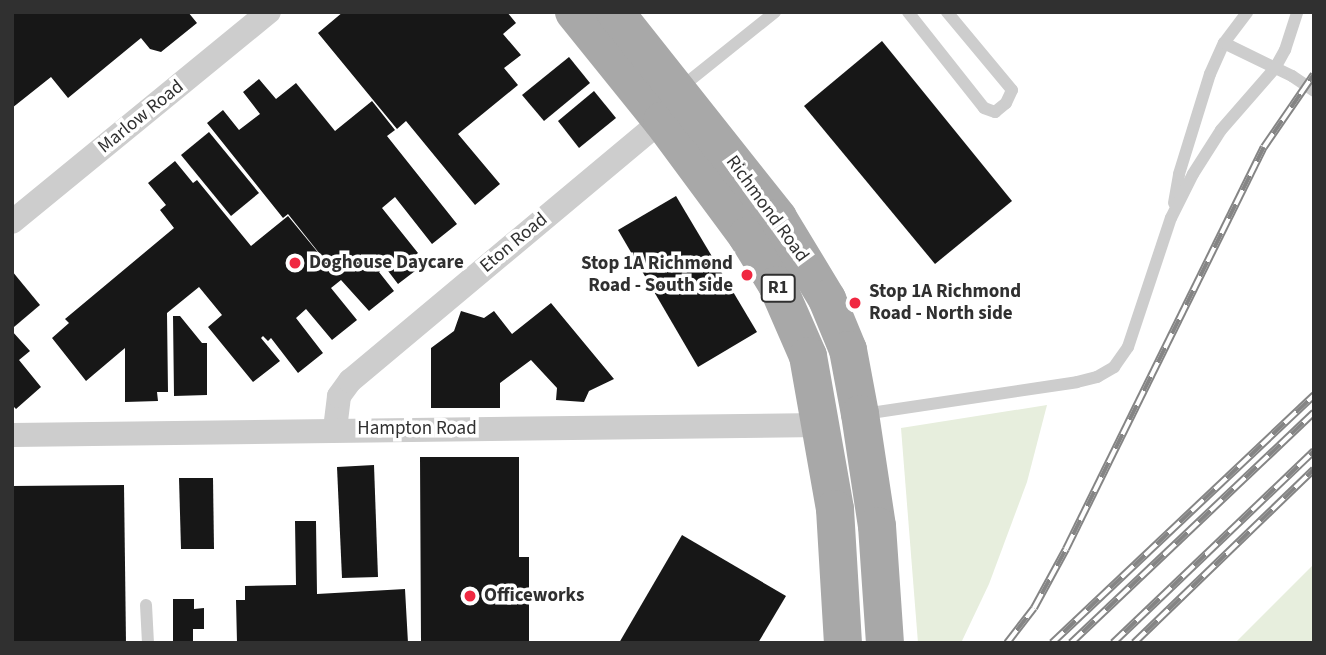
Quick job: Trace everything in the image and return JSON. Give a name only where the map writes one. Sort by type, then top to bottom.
[{"type":"main road","name":"Richmond Road","points":[[574,12],[676,103],[801,252],[827,299],[848,350],[860,414],[877,526],[884,643]]},
{"type":"main road","name":"Richmond Road","points":[[615,12],[676,103],[747,236],[777,285],[808,356],[835,509],[843,643]]},
{"type":"main road","points":[[821,425],[860,414]]},
{"type":"street","name":"Marlow Road","points":[[12,222],[269,12]]},
{"type":"street","name":"Eton Road","points":[[335,429],[339,396],[349,381],[676,103]]},
{"type":"street","name":"Hampton Road","points":[[12,435],[821,425]]},
{"type":"lane","points":[[676,103],[775,12]]},
{"type":"lane","points":[[908,12],[984,108],[995,112],[1006,103],[1012,90],[947,12]]},
{"type":"lane","points":[[860,414],[1097,377],[1114,368],[1125,354],[1171,218],[1179,174],[1210,74],[1224,43],[1247,12]]},
{"type":"lane","points":[[1171,218],[1206,150],[1275,68],[1285,50],[1297,12]]},
{"type":"lane","points":[[1224,43],[1314,91]]},
{"type":"lane","points":[[146,606],[148,643]]},
{"type":"green space","points":[[1047,405],[1027,482],[989,584],[961,643],[918,643],[901,428]]},
{"type":"green space","points":[[1314,564],[1314,643],[1235,643]]},
{"type":"building","points":[[12,12],[188,12],[197,23],[161,52],[150,49],[141,38],[68,98],[51,77],[12,108]]},
{"type":"building","points":[[343,12],[507,12],[516,23],[503,34],[521,55],[504,68],[518,85],[458,134],[500,184],[475,205],[406,121],[397,129],[318,33]]},
{"type":"building","points":[[882,41],[1012,201],[935,264],[804,106]]},
{"type":"building","points":[[569,57],[590,83],[544,121],[522,95]]},
{"type":"building","points":[[259,79],[276,99],[296,83],[335,131],[372,101],[395,130],[387,136],[457,224],[432,244],[395,197],[382,208],[418,253],[408,261],[415,271],[398,284],[385,267],[379,272],[394,291],[369,311],[341,280],[331,288],[357,320],[332,340],[306,309],[296,318],[323,353],[298,373],[271,338],[268,341],[263,336],[261,338],[280,361],[253,382],[208,327],[222,315],[199,287],[167,313],[168,392],[157,392],[158,401],[125,402],[125,348],[86,381],[52,338],[69,323],[65,319],[174,228],[160,210],[166,205],[148,183],[175,161],[193,183],[197,180],[251,246],[288,216],[339,278],[288,214],[283,218],[207,123],[223,110],[239,130],[260,114],[243,92]]},
{"type":"building","points":[[594,91],[616,118],[579,148],[558,121]]},
{"type":"building","points":[[209,132],[259,193],[231,216],[181,155]]},
{"type":"building","points":[[676,196],[757,332],[698,367],[618,230]]},
{"type":"building","points":[[12,271],[40,305],[14,327],[12,325]]},
{"type":"building","points":[[551,303],[614,379],[589,391],[584,402],[556,400],[557,388],[531,360],[500,383],[500,408],[431,408],[431,348],[454,331],[461,311],[484,318],[494,311],[512,334]]},
{"type":"building","points":[[173,316],[180,316],[202,343],[207,343],[207,395],[174,396]]},
{"type":"building","points":[[12,331],[30,351],[19,360],[41,387],[16,409],[12,405]]},
{"type":"building","points":[[420,457],[519,457],[519,557],[529,557],[529,643],[421,643]]},
{"type":"building","points":[[374,465],[378,577],[342,578],[337,467]]},
{"type":"building","points":[[179,478],[213,478],[214,549],[181,549]]},
{"type":"building","points":[[124,485],[126,643],[12,643],[12,486]]},
{"type":"building","points":[[295,521],[316,521],[317,594],[405,589],[408,643],[237,643],[236,600],[245,600],[245,586],[296,585]]},
{"type":"building","points":[[682,535],[786,596],[758,643],[619,643]]},
{"type":"building","points":[[173,599],[194,599],[194,609],[204,608],[204,629],[193,629],[193,643],[173,643]]},
{"type":"railway","points":[[1007,643],[1034,608],[1066,549],[1264,147],[1314,74]]},
{"type":"railway","points":[[1052,643],[1314,395]]},
{"type":"railway","points":[[1071,643],[1314,412]]},
{"type":"railway","points":[[1113,643],[1314,451]]},
{"type":"railway","points":[[1134,643],[1314,469]]},
{"type":"place","name":"Doghouse Daycare","points":[[295,263]]},
{"type":"place","name":"Stop 1A Richmond Road - South side","points":[[747,275]]},
{"type":"place","name":"Stop 1A Richmond Road - North side","points":[[855,303]]},
{"type":"place","name":"Officeworks","points":[[470,596]]}]
